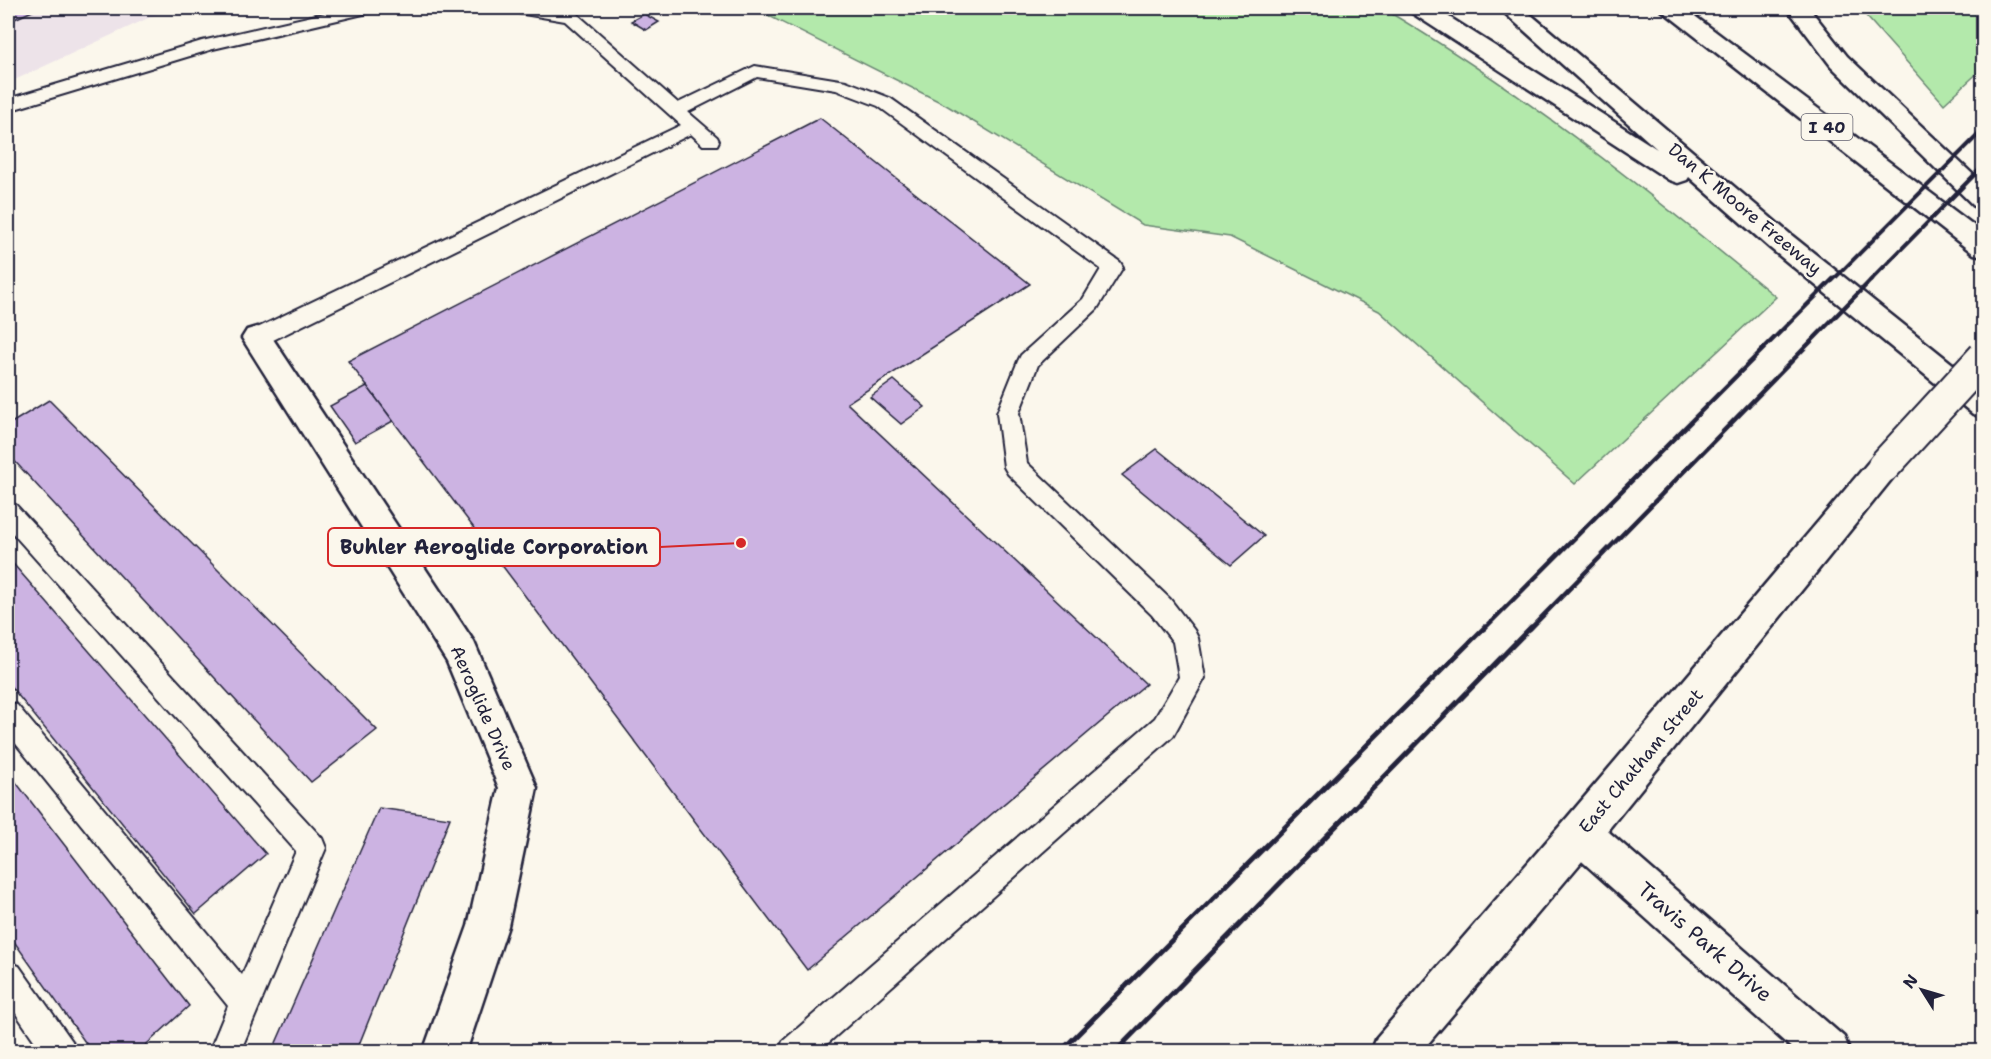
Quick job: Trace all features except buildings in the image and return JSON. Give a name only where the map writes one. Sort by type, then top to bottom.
[{"type":"main road","points":[[1420,8],[1780,241]]},
{"type":"main road","name":"Dan K Moore Freeway","points":[[1510,8],[1780,241],[1983,406]]},
{"type":"main road","name":"I 40","points":[[1671,8],[1983,247]]},
{"type":"main road","points":[[1798,8],[1839,61],[1900,123],[1983,201]]},
{"type":"main road","name":"Aeroglide Drive","points":[[257,338],[461,653],[518,788],[488,926],[444,1052]]},
{"type":"main road","name":"East Chatham Street","points":[[1392,1052],[1580,833],[1884,466],[1983,357]]},
{"type":"main road","name":"Travis Park Drive","points":[[1580,833],[1829,1052]]},
{"type":"lane","points":[[8,105],[208,45],[366,8]]},
{"type":"lane","points":[[518,8],[570,17],[710,141]]},
{"type":"lane","points":[[257,338],[684,118],[755,71],[840,85],[884,102],[1113,267],[1090,304],[1029,361],[1008,413],[1016,467],[1161,607],[1185,638],[1192,678],[1164,727],[794,1052]]},
{"type":"lane","points":[[8,512],[312,848],[224,1052]]},
{"type":"lane","points":[[8,714],[244,1002]]},
{"type":"lane","points":[[8,977],[61,1052]]},
{"type":"shaded area","points":[[8,8],[170,8],[8,83]]},
{"type":"green space","points":[[753,8],[1382,8],[1535,108],[1633,182],[1776,297],[1575,484],[1379,311],[1230,237],[1143,225],[946,105]]},
{"type":"green space","points":[[1859,8],[1983,8],[1983,68],[1944,104]]},
{"type":"railway","points":[[1832,281],[1984,129]]},
{"type":"railway","points":[[1870,281],[1984,165]]},
{"type":"railway","points":[[1484,629],[1833,279]]},
{"type":"railway","points":[[1530,629],[1872,279]]},
{"type":"railway","points":[[1060,1052],[1485,627]]},
{"type":"railway","points":[[1115,1052],[1531,627]]},
{"type":"place","name":"Buhler Aeroglide Corporation","points":[[741,543]]}]
